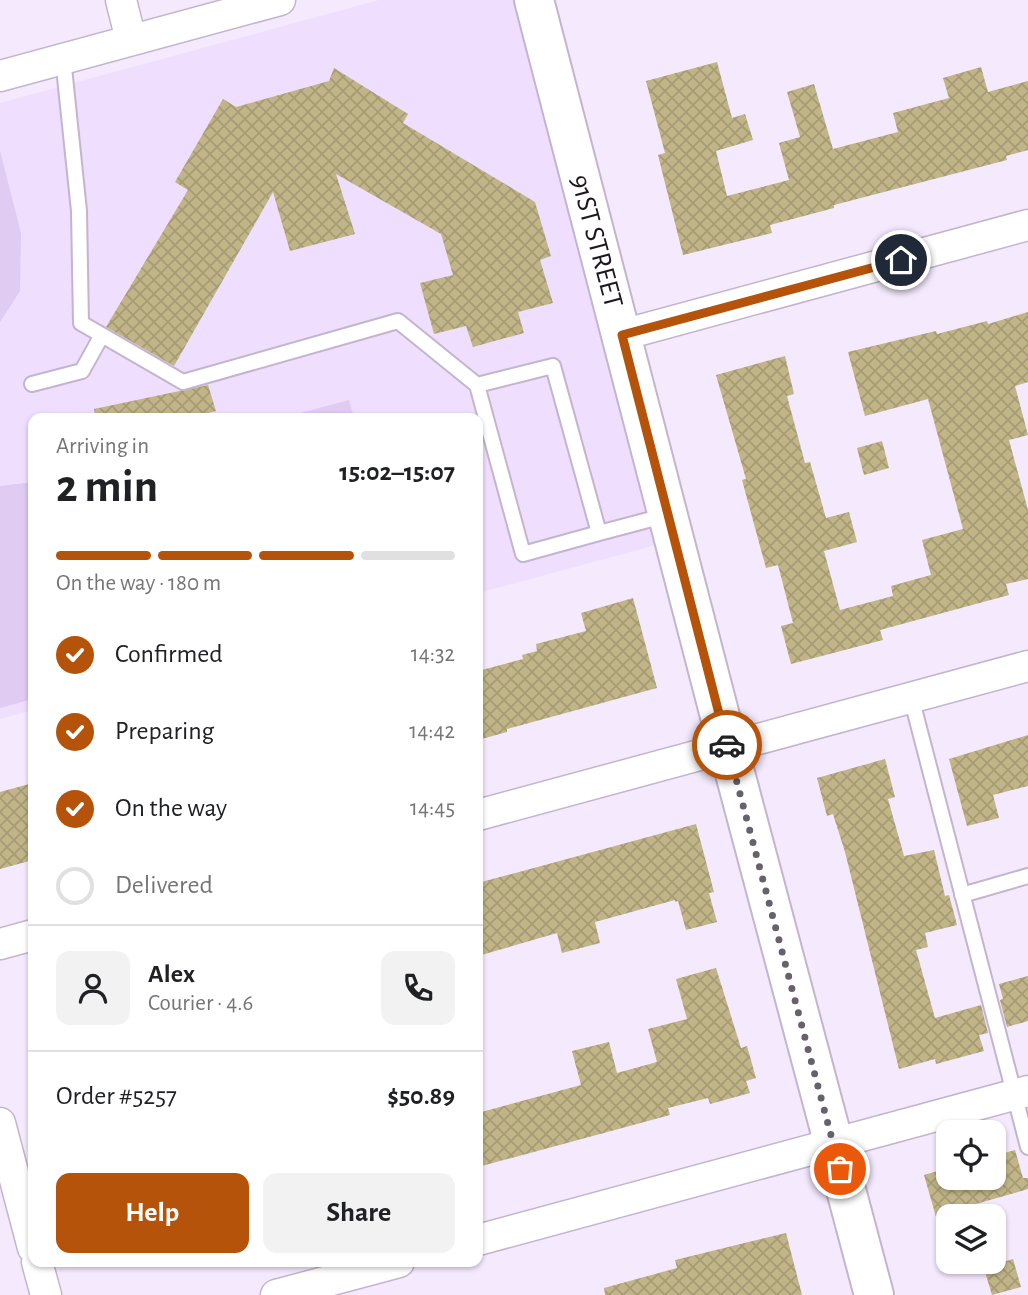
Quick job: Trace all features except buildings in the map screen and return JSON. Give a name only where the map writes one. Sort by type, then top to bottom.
[{"type":"street","points":[[121,0],[131,40]]},
{"type":"street","points":[[0,75],[280,0]]},
{"type":"street","name":"91ST STREET","points":[[534,0],[874,1295]]},
{"type":"street","points":[[622,335],[1028,225]]},
{"type":"street","points":[[483,814],[1028,666]]},
{"type":"street","points":[[0,944],[28,936]]},
{"type":"street","points":[[483,1239],[1021,1093]]},
{"type":"street","points":[[0,1123],[28,1229]]},
{"type":"street","points":[[38,1267],[46,1295]]},
{"type":"street","points":[[276,1295],[380,1267]]},
{"type":"lane","points":[[63,58],[79,211],[81,323],[183,382],[398,321],[477,385],[523,554],[668,514]]},
{"type":"lane","points":[[32,384],[82,371],[102,335]]},
{"type":"lane","points":[[477,385],[553,366],[599,533]]},
{"type":"lane","points":[[911,697],[962,895],[1021,1093],[1028,1147]]},
{"type":"lane","points":[[962,895],[1028,876]]},
{"type":"shaded area","points":[[379,0],[517,0],[660,544],[483,592],[483,413],[28,413],[28,711],[0,719],[0,103]]},
{"type":"shaded area","points":[[0,151],[21,233],[20,291],[0,322]]},
{"type":"shaded area","points":[[349,400],[353,413],[301,413]]},
{"type":"shaded area","points":[[28,483],[28,700],[0,708],[0,486]]},
{"type":"way so far","points":[[727,745],[840,1169]]},
{"type":"route","points":[[727,745],[622,335],[901,260]]}]
